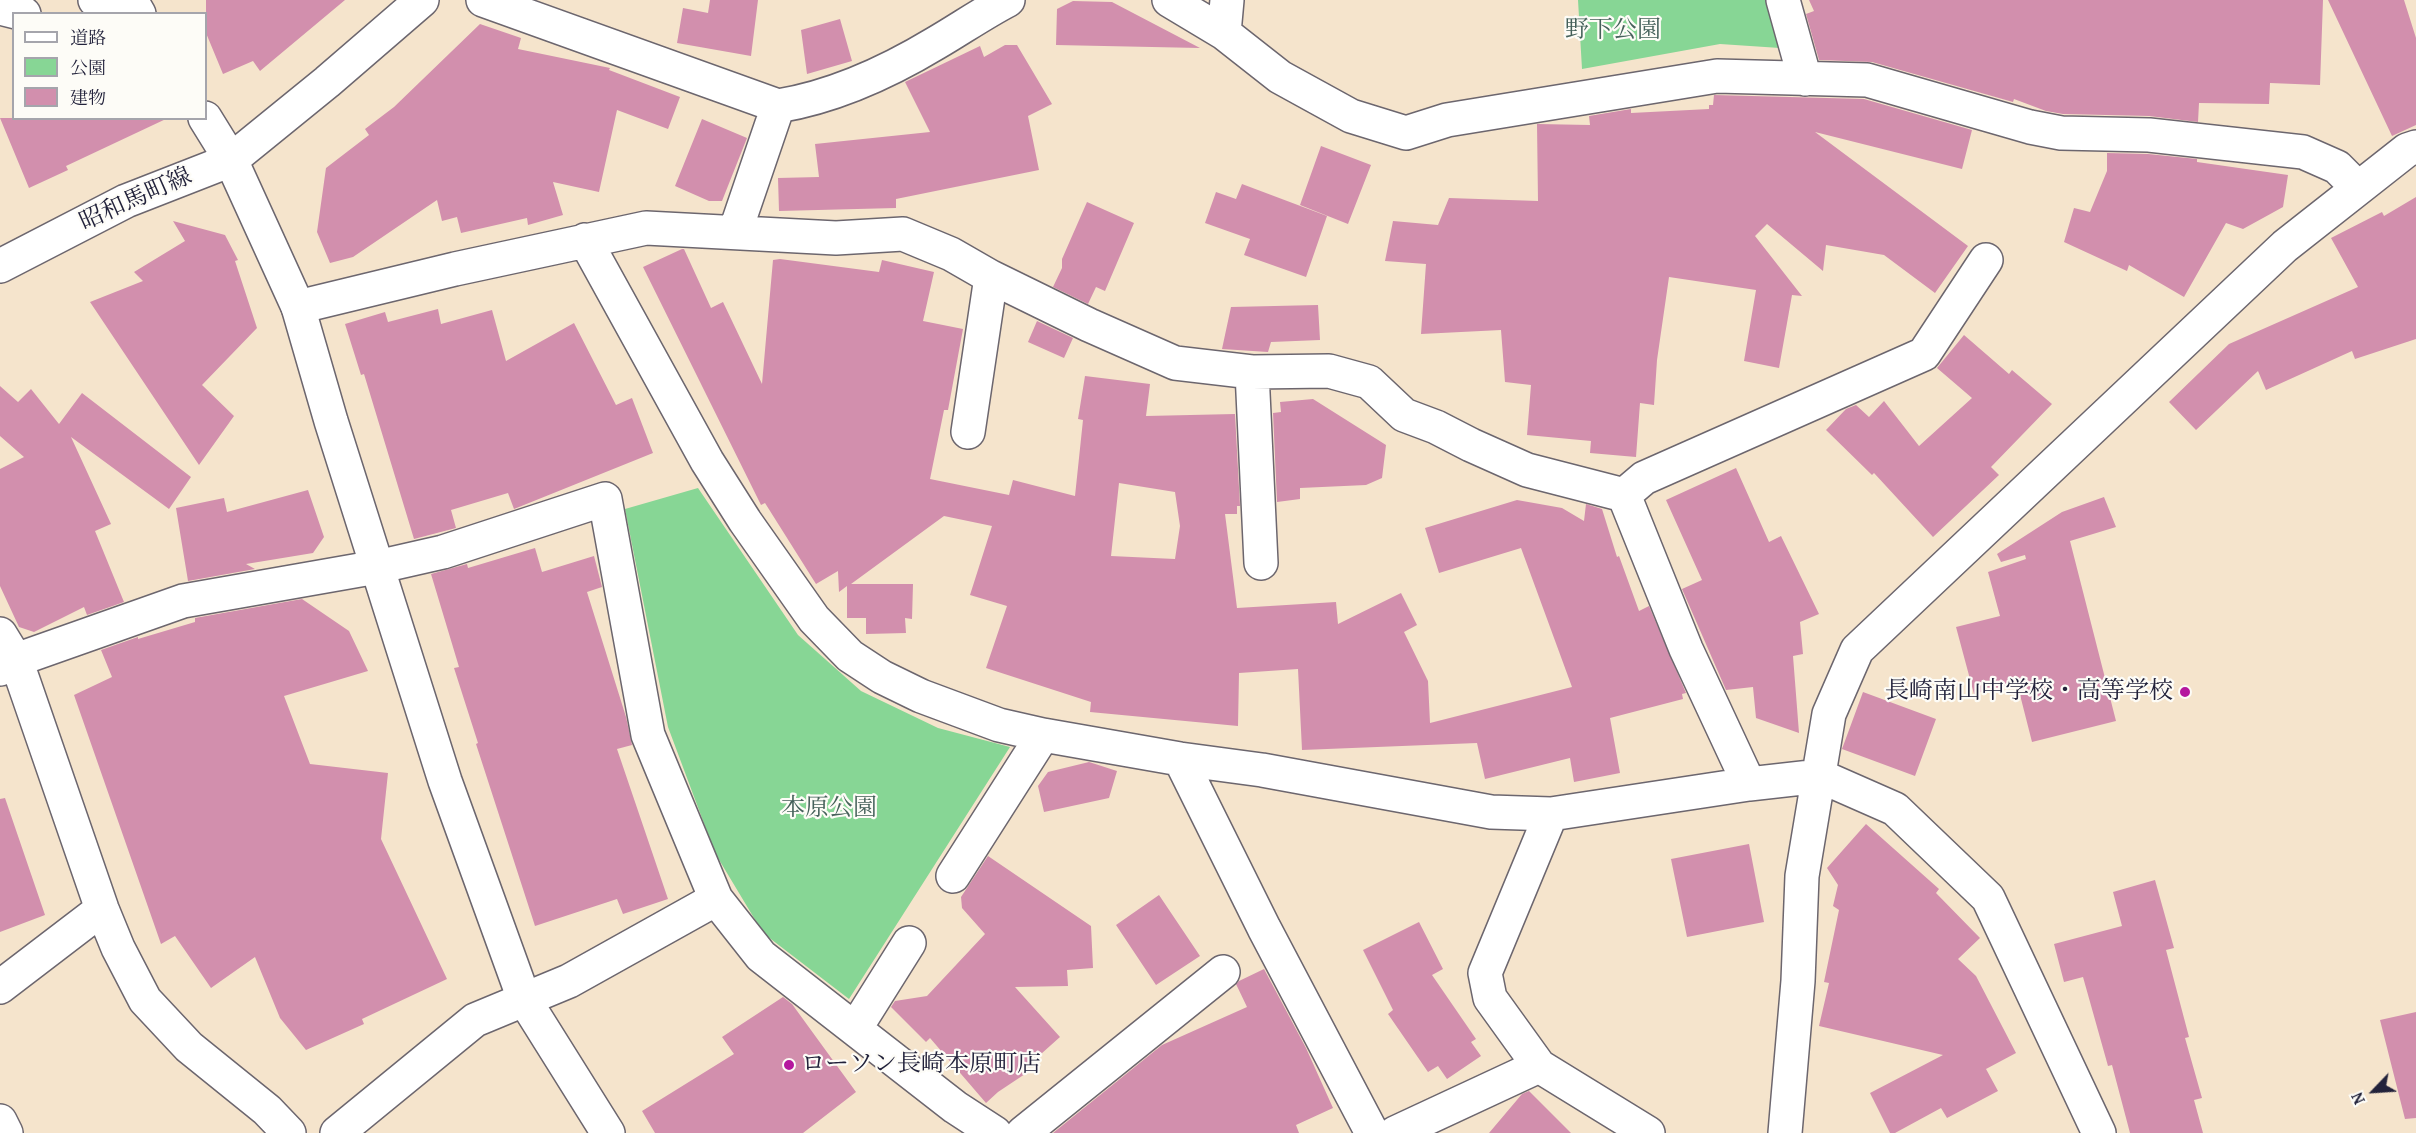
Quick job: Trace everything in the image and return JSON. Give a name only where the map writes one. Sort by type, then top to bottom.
[{"type":"street","points":[[95,0],[118,12]]},
{"type":"street","name":"昭和馬町線","points":[[0,266],[126,201],[231,160],[327,82],[422,0]]},
{"type":"street","points":[[483,0],[778,106],[806,101],[867,78],[935,44],[1008,0]]},
{"type":"street","points":[[1169,0],[1224,33],[1280,76],[1351,116],[1406,133],[1447,120],[1717,76],[1867,80],[2030,127],[2061,133],[2149,135],[2303,152],[2337,167],[2358,188]]},
{"type":"street","points":[[1224,33],[1227,0]]},
{"type":"street","points":[[1783,0],[1805,79]]},
{"type":"street","points":[[0,8],[16,12]]},
{"type":"street","points":[[735,232],[778,106]]},
{"type":"street","points":[[206,120],[231,160],[298,307],[331,421],[445,781],[524,999],[608,1133]]},
{"type":"street","points":[[1785,1133],[1798,981],[1802,876],[1820,776],[1828,714],[1857,650],[2285,246],[2407,150],[2416,147]]},
{"type":"street","points":[[298,307],[455,269],[646,228],[836,238],[903,234],[951,254],[991,277],[1089,325],[1175,363],[1252,372],[1329,371],[1369,381],[1404,415],[1436,427],[1471,445],[1527,470],[1624,495]]},
{"type":"street","points":[[585,240],[707,461],[745,521],[814,619],[850,656],[892,682],[921,696],[999,725],[1043,735],[1180,759],[1263,770],[1491,812],[1551,814],[1749,784],[1820,776],[1895,809],[1988,897],[2099,1133]]},
{"type":"street","points":[[1624,495],[1644,478],[1924,354],[1986,260]]},
{"type":"street","points":[[968,432],[991,277]]},
{"type":"street","points":[[1252,372],[1262,563]]},
{"type":"street","points":[[1624,495],[1686,649],[1749,784]]},
{"type":"street","points":[[289,1133],[267,1110],[189,1047],[145,1000],[118,948],[102,909],[6,655],[183,601],[377,567],[443,552],[605,499],[648,735],[716,899],[761,956],[955,1107],[995,1133]]},
{"type":"street","points":[[953,876],[1043,735]]},
{"type":"street","points":[[1180,759],[1264,928],[1372,1133]]},
{"type":"street","points":[[1551,814],[1485,973],[1490,998],[1539,1066],[1648,1133]]},
{"type":"street","points":[[337,1133],[475,1020],[569,981],[716,899]]},
{"type":"street","points":[[0,987],[102,909]]},
{"type":"street","points":[[855,1029],[909,942]]},
{"type":"street","points":[[1023,1133],[1223,972]]},
{"type":"street","points":[[1395,1133],[1539,1066]]},
{"type":"street","points":[[0,1121],[6,1133]]},
{"type":"green space","name":"野下公園","points":[[1578,0],[1768,0],[1780,48],[1720,44],[1582,69]]},
{"type":"green space","name":"本原公園","points":[[698,488],[798,635],[861,691],[938,728],[1010,747],[849,999],[763,933],[715,853],[668,727],[625,509]]},
{"type":"building","points":[[206,0],[345,0],[260,71],[253,61],[223,74],[207,35]]},
{"type":"building","points":[[710,0],[758,0],[751,56],[677,43],[683,8],[708,13]]},
{"type":"building","points":[[1809,0],[2323,0],[2320,85],[2270,83],[2269,104],[2199,103],[2198,122],[2149,116],[2063,114],[1872,62],[1819,60],[1806,14],[1814,11]]},
{"type":"building","points":[[2328,0],[2404,0],[2416,38],[2416,125],[2392,136]]},
{"type":"building","points":[[1073,1],[1112,2],[1200,48],[1056,45],[1057,9]]},
{"type":"building","points":[[840,19],[852,61],[807,74],[801,30]]},
{"type":"building","points":[[480,24],[521,38],[518,49],[610,68],[609,70],[680,97],[668,129],[617,110],[599,192],[553,182],[563,215],[528,225],[527,218],[461,233],[457,217],[442,221],[437,200],[353,257],[330,263],[317,232],[326,168],[369,135],[365,129],[394,107]]},
{"type":"building","points":[[1005,45],[1017,45],[1052,104],[1028,116],[1039,170],[896,199],[896,208],[779,211],[778,178],[819,177],[815,144],[930,132],[905,82],[980,46],[984,57]]},
{"type":"building","points":[[1714,95],[1864,99],[1972,130],[1962,169],[1815,132],[1968,246],[1935,293],[1884,255],[1826,245],[1823,271],[1767,224],[1755,236],[1802,296],[1792,295],[1779,368],[1744,361],[1756,290],[1669,277],[1657,360],[1654,405],[1640,403],[1636,457],[1590,453],[1591,441],[1527,435],[1531,385],[1505,382],[1501,330],[1421,334],[1426,264],[1385,261],[1393,221],[1438,225],[1449,198],[1538,201],[1537,124],[1590,125],[1589,116],[1631,109],[1631,113],[1709,109],[1709,105],[1713,105]]},
{"type":"building","points":[[0,118],[12,118],[12,120],[164,120],[66,166],[68,170],[29,188]]},
{"type":"building","points":[[702,119],[747,138],[722,201],[709,201],[675,186]]},
{"type":"building","points":[[1321,146],[1371,165],[1348,224],[1300,205]]},
{"type":"building","points":[[2107,153],[2197,159],[2197,162],[2288,175],[2283,207],[2243,229],[2226,223],[2184,297],[2129,265],[2127,271],[2064,242],[2074,208],[2090,212],[2107,171]]},
{"type":"building","points":[[1242,184],[1327,216],[1306,277],[1244,255],[1250,239],[1205,223],[1216,192],[1236,199]]},
{"type":"building","points":[[2416,197],[2416,339],[2355,359],[2352,351],[2266,390],[2258,371],[2196,430],[2169,402],[2229,344],[2358,287],[2331,238],[2382,212],[2384,216]]},
{"type":"building","points":[[1087,202],[1134,223],[1105,291],[1096,287],[1088,304],[1053,287],[1062,268],[1062,259]]},
{"type":"building","points":[[173,221],[225,235],[238,260],[235,261],[257,328],[202,385],[234,416],[199,465],[90,302],[143,281],[134,272],[185,241]]},
{"type":"building","points":[[684,249],[711,308],[723,302],[762,384],[773,260],[879,272],[882,260],[934,272],[923,321],[963,329],[948,410],[944,410],[930,479],[1009,495],[1013,480],[1075,496],[1083,420],[1078,419],[1085,376],[1150,384],[1146,416],[1235,414],[1240,506],[1237,506],[1237,514],[1225,514],[1237,608],[1336,602],[1338,624],[1401,593],[1417,625],[1404,632],[1428,681],[1430,723],[1572,687],[1521,548],[1439,573],[1425,528],[1517,500],[1562,508],[1584,521],[1586,504],[1602,509],[1617,557],[1619,556],[1639,611],[1649,606],[1686,693],[1682,694],[1683,699],[1610,718],[1620,773],[1574,782],[1570,758],[1485,779],[1477,743],[1302,750],[1298,669],[1239,673],[1238,726],[1090,712],[1091,702],[986,668],[1007,606],[970,595],[992,526],[944,516],[851,584],[913,584],[912,619],[905,618],[906,633],[866,634],[866,618],[847,618],[847,586],[839,592],[838,571],[816,584],[765,503],[761,505],[643,267]],"holes":[[[1119,483],[1175,492],[1180,526],[1175,559],[1111,556]]]},
{"type":"building","points":[[1318,305],[1320,340],[1271,342],[1268,352],[1222,349],[1231,307]]},
{"type":"building","points":[[438,309],[441,324],[492,310],[506,361],[574,323],[616,405],[632,398],[653,453],[514,509],[508,493],[451,510],[456,528],[414,539],[364,374],[361,375],[345,324],[385,312],[388,322]]},
{"type":"building","points":[[1037,321],[1073,338],[1064,358],[1028,342]]},
{"type":"building","points":[[1964,335],[2009,374],[2012,370],[2052,404],[1991,467],[1999,475],[1933,537],[1874,473],[1872,475],[1826,430],[1846,409],[1856,405],[1869,417],[1884,401],[1919,446],[1972,398],[1937,368]]},
{"type":"building","points":[[0,386],[18,402],[31,389],[59,424],[82,393],[191,477],[169,509],[71,437],[111,524],[95,531],[124,602],[87,615],[84,607],[34,632],[19,627],[0,586],[0,469],[24,457],[0,436]]},
{"type":"building","points":[[1313,399],[1386,445],[1382,478],[1366,485],[1300,488],[1300,499],[1277,502],[1273,413],[1281,412],[1280,402]]},
{"type":"building","points":[[1736,468],[1769,542],[1781,536],[1819,614],[1800,622],[1803,654],[1793,656],[1799,733],[1756,718],[1753,687],[1726,690],[1682,589],[1702,580],[1666,500]]},
{"type":"building","points":[[308,490],[324,537],[313,553],[246,564],[255,569],[188,581],[176,508],[224,498],[227,512]]},
{"type":"building","points":[[2104,497],[2116,527],[2070,541],[2116,721],[2032,742],[2017,683],[1974,694],[1956,627],[2000,616],[1988,572],[2026,559],[2025,555],[2001,562],[1997,554],[2062,512]]},
{"type":"building","points":[[535,548],[542,572],[594,556],[602,587],[587,592],[626,717],[632,745],[617,749],[668,899],[623,914],[617,899],[535,926],[476,744],[478,743],[454,668],[459,667],[431,574],[467,564],[468,568]]},
{"type":"building","points":[[302,599],[349,631],[368,671],[284,696],[310,764],[388,773],[381,839],[447,979],[362,1019],[364,1024],[306,1050],[280,1018],[255,957],[211,988],[175,936],[161,944],[74,695],[112,677],[101,650],[138,637],[138,639],[195,622],[195,618]]},
{"type":"building","points":[[1863,692],[1936,719],[1915,776],[1842,749]]},
{"type":"building","points":[[1089,762],[1117,771],[1109,798],[1044,812],[1038,786],[1048,772]]},
{"type":"building","points":[[5,798],[45,915],[0,932],[0,799]]},
{"type":"building","points":[[1866,824],[1939,889],[1936,893],[1980,938],[1958,959],[1976,976],[2016,1053],[1986,1069],[1998,1091],[1947,1118],[1941,1108],[1895,1133],[1890,1133],[1870,1093],[1943,1055],[1819,1026],[1829,983],[1824,982],[1839,910],[1833,906],[1838,885],[1827,868]]},
{"type":"building","points":[[1749,844],[1764,922],[1687,937],[1671,859]]},
{"type":"building","points":[[988,856],[1091,926],[1093,968],[1067,970],[1068,986],[1015,987],[1060,1037],[1022,1071],[1025,1074],[986,1103],[930,1038],[926,1042],[891,1007],[895,1001],[927,996],[985,934],[962,908],[961,897]]},
{"type":"building","points":[[2155,880],[2174,948],[2166,950],[2189,1037],[2185,1038],[2202,1098],[2194,1100],[2203,1133],[2130,1133],[2112,1065],[2108,1066],[2083,977],[2064,982],[2054,944],[2122,926],[2113,892]]},
{"type":"building","points":[[1159,895],[1200,956],[1156,985],[1116,925]]},
{"type":"building","points":[[1419,922],[1443,969],[1432,975],[1476,1039],[1471,1042],[1481,1056],[1447,1079],[1438,1066],[1428,1072],[1388,1014],[1393,1010],[1363,950]]},
{"type":"building","points":[[1264,969],[1306,1048],[1333,1108],[1296,1125],[1299,1133],[1053,1133],[1162,1045],[1247,1007],[1236,984]]},
{"type":"building","points":[[783,997],[792,1004],[856,1092],[803,1133],[655,1133],[642,1111],[734,1054],[722,1037]]},
{"type":"building","points":[[2416,1012],[2416,1118],[2405,1119],[2380,1020]]},
{"type":"building","points":[[1529,1091],[1571,1133],[1489,1133],[1522,1094]]},
{"type":"place","name":"長崎南山中学校・高等学校","points":[[2185,692]]},
{"type":"place","name":"ローソン長崎本原町店","points":[[789,1065]]}]
